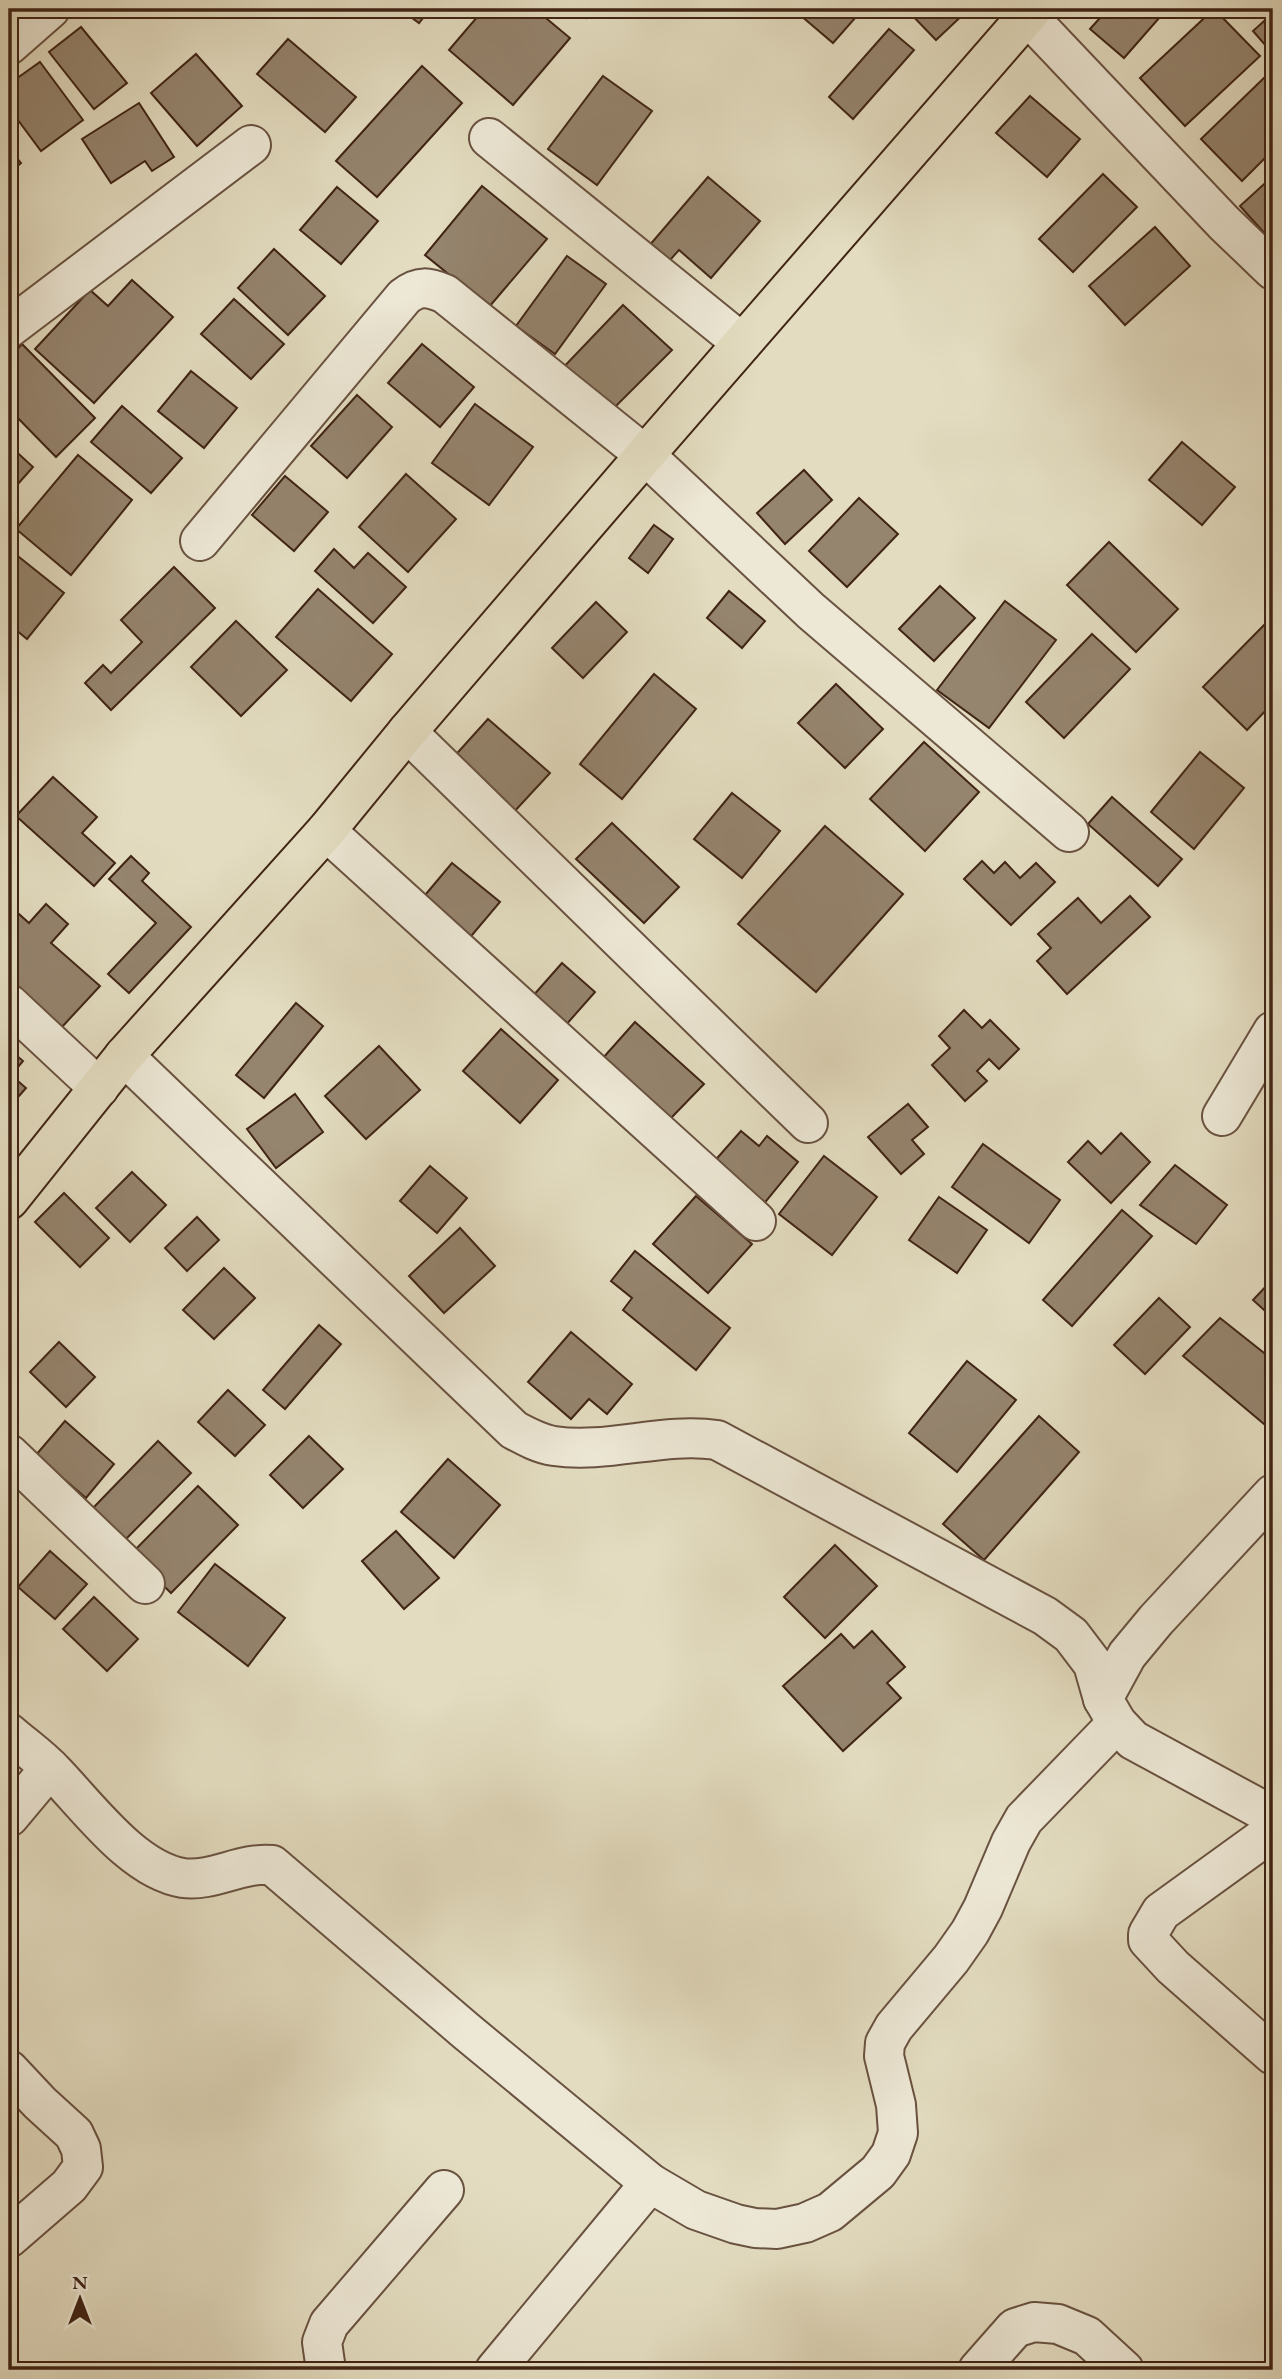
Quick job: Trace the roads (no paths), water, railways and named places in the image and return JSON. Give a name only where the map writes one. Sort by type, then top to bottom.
[{"type":"main road","points":[[9,1200],[124,1056],[326,831],[407,732],[1027,11]]},
{"type":"street","points":[[9,45],[50,9]]},
{"type":"street","points":[[1027,11],[1224,223],[1273,270]]},
{"type":"street","points":[[489,138],[742,343]]},
{"type":"street","points":[[9,328],[251,145]]},
{"type":"street","points":[[200,541],[404,296],[413,289],[428,286],[445,294],[645,455],[811,611],[1069,832]]},
{"type":"street","points":[[407,732],[808,1123]]},
{"type":"street","points":[[326,831],[756,1221]]},
{"type":"street","points":[[9,1004],[99,1088]]},
{"type":"street","points":[[1222,1116],[1273,1031]]},
{"type":"street","points":[[124,1056],[514,1430],[531,1440],[552,1446],[578,1448],[694,1436],[717,1440],[1045,1616],[1071,1635],[1093,1664],[1110,1711],[1133,1740],[1273,1816]]},
{"type":"street","points":[[9,1454],[145,1584]]},
{"type":"street","points":[[9,1733],[50,1768],[128,1850],[145,1864],[162,1872],[192,1879],[259,1864],[272,1865],[466,2031],[650,2183],[696,2210],[736,2224],[777,2229],[805,2223],[830,2213],[878,2172],[891,2154],[898,2133],[896,2105],[884,2056],[886,2043],[894,2027],[970,1932],[1024,1819],[1110,1711],[1127,1655],[1273,1494]]},
{"type":"street","points":[[9,1817],[50,1768]]},
{"type":"street","points":[[1273,1832],[1161,1912],[1148,1934],[1148,1940],[1173,1967],[1273,2055]]},
{"type":"street","points":[[9,2070],[40,2104],[74,2134],[81,2149],[83,2167],[69,2186],[9,2238]]},
{"type":"street","points":[[495,2370],[650,2183]]},
{"type":"street","points":[[326,2370],[322,2342],[329,2323],[444,2190]]},
{"type":"street","points":[[978,2370],[1015,2328],[1034,2322],[1058,2324],[1087,2336],[1124,2370]]}]
